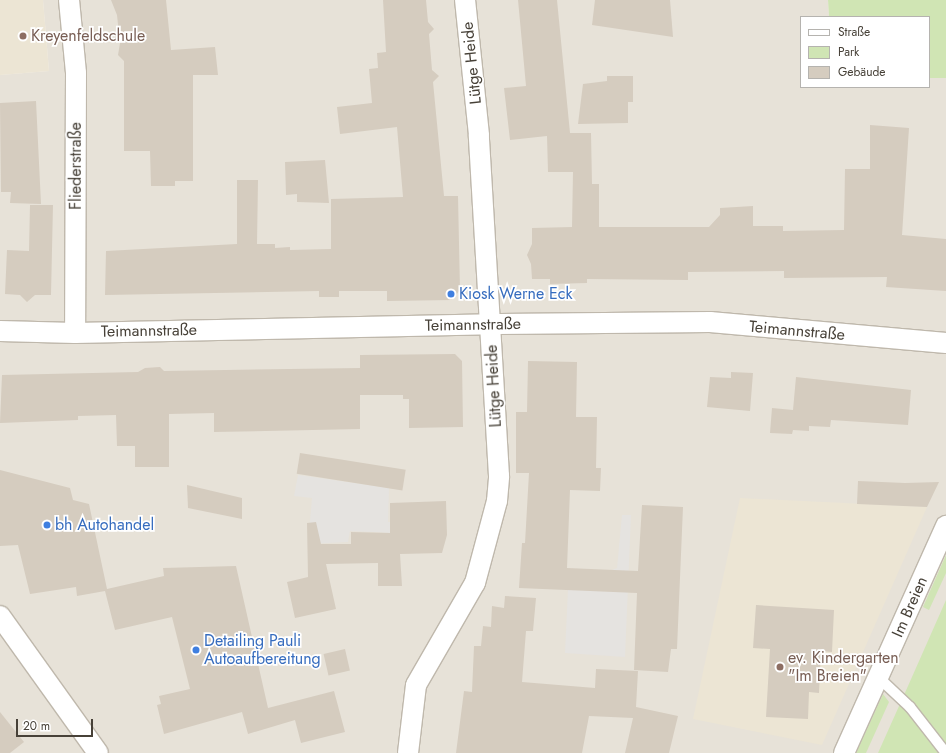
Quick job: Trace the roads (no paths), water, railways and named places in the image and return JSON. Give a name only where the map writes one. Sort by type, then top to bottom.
[{"type":"street","name":"Fliederstraße","points":[[69,0],[76,73],[75,333]]},
{"type":"street","name":"Lütge Heide","points":[[408,753],[416,685],[475,583],[497,501],[499,476],[479,134],[465,0]]},
{"type":"street","name":"Teimannstraße","points":[[0,331],[75,333],[491,324],[710,322],[946,342]]},
{"type":"street","name":"Im Breien","points":[[844,753],[946,526]]},
{"type":"street","points":[[0,616],[98,753]]},
{"type":"lane","points":[[878,677],[910,707],[946,753]]},
{"type":"place","name":"Kreyenfeldschule","points":[[23,36]]},
{"type":"place","name":"Kiosk Werne Eck","points":[[451,294]]},
{"type":"place","name":"bh Autohandel","points":[[47,525]]},
{"type":"place","name":"Detailing Pauli Autoaufbereitung","points":[[196,650]]},
{"type":"place","name":"ev. Kindergarten \"Im Breien\"","points":[[780,667]]}]
